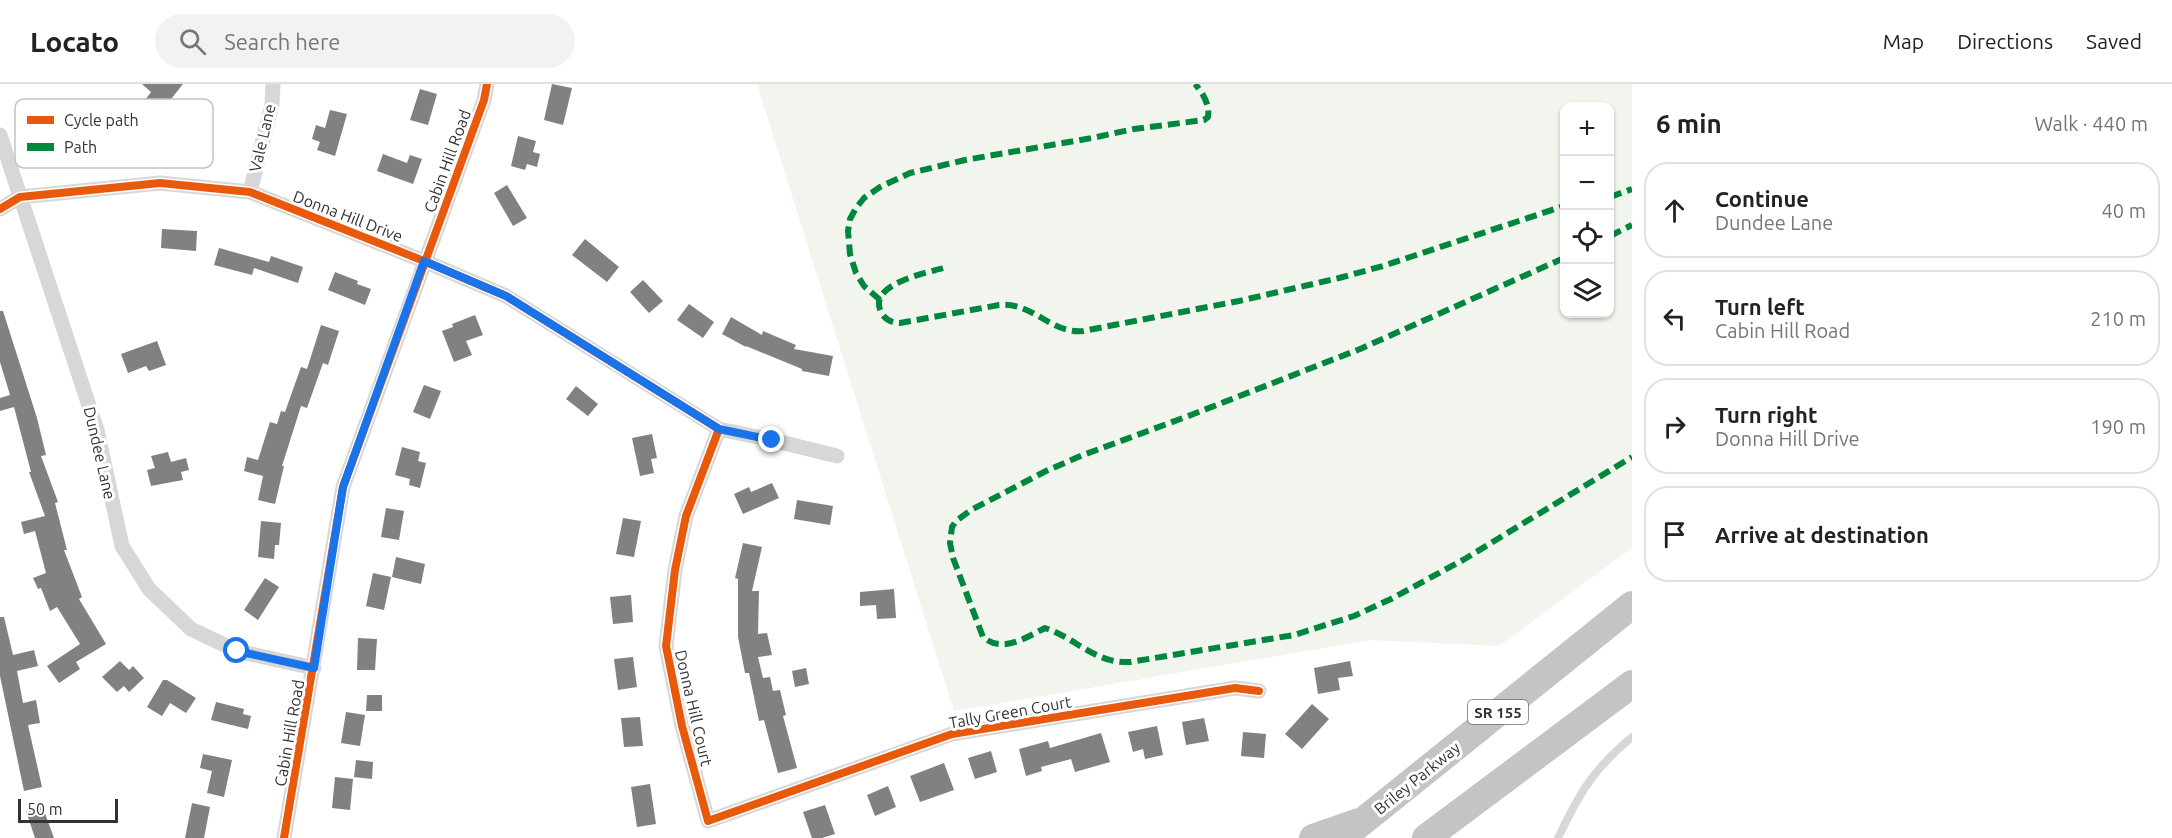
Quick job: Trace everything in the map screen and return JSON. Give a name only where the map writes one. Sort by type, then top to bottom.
[{"type":"highway","name":"Briley Parkway","points":[[1342,838],[1632,605]]},
{"type":"highway","points":[[1426,838],[1632,684]]},
{"type":"highway","points":[[1313,838],[1364,820]]},
{"type":"street","name":"Vale Lane","points":[[250,192],[272,104],[273,84]]},
{"type":"street","name":"Cabin Hill Road","points":[[284,838],[343,487],[484,100],[487,84]]},
{"type":"street","name":"Dundee Lane","points":[[0,135],[97,430],[122,546],[150,589],[191,629],[237,651],[314,668]]},
{"type":"street","name":"Donna Hill Drive","points":[[0,209],[20,197],[160,183],[250,192],[506,296],[719,429],[837,456]]},
{"type":"street","name":"Donna Hill Court","points":[[719,429],[686,516],[675,570],[666,646],[681,726],[708,821],[741,809]]},
{"type":"street","name":"Tally Green Court","points":[[741,809],[952,734],[1234,688],[1258,691]]},
{"type":"lane","points":[[1558,838],[1585,784],[1609,757],[1632,737]]},
{"type":"shaded area","points":[[757,84],[1632,84],[1632,548],[1499,646],[1371,640],[954,711]]},
{"type":"building","points":[[142,84],[183,84],[171,99],[146,99],[151,92]]},
{"type":"building","points":[[552,84],[572,88],[563,125],[544,120]]},
{"type":"building","points":[[420,89],[437,94],[428,125],[410,120]]},
{"type":"building","points":[[330,110],[347,114],[335,156],[317,150],[320,142],[312,139],[316,125],[325,128]]},
{"type":"building","points":[[518,136],[536,141],[533,152],[540,154],[537,167],[527,164],[525,170],[511,166]]},
{"type":"building","points":[[383,154],[407,163],[410,155],[422,159],[413,184],[377,171]]},
{"type":"building","points":[[507,185],[527,218],[513,226],[494,193]]},
{"type":"building","points":[[162,229],[197,231],[196,251],[161,248]]},
{"type":"building","points":[[585,239],[619,267],[607,282],[572,255]]},
{"type":"building","points":[[219,248],[269,262],[271,256],[303,267],[298,283],[254,268],[252,275],[214,265]]},
{"type":"building","points":[[335,272],[371,289],[365,305],[328,290]]},
{"type":"building","points":[[643,280],[663,301],[649,313],[630,292]]},
{"type":"building","points":[[689,304],[714,322],[703,338],[677,320]]},
{"type":"building","points":[[0,311],[3,311],[37,418],[46,455],[41,456],[58,502],[55,503],[67,550],[64,550],[82,597],[79,599],[106,644],[76,662],[80,669],[59,683],[47,666],[80,644],[57,607],[50,611],[41,588],[38,589],[33,578],[46,573],[35,531],[24,534],[21,522],[45,516],[29,472],[31,472],[14,407],[0,411],[0,398],[10,395],[0,362]]},
{"type":"building","points":[[475,315],[483,335],[466,341],[472,355],[454,362],[442,331],[453,327],[452,324]]},
{"type":"building","points":[[731,317],[762,335],[763,331],[796,345],[794,349],[833,356],[829,376],[802,371],[802,369],[746,347],[722,334]]},
{"type":"building","points":[[321,325],[339,331],[328,365],[323,363],[307,408],[301,406],[282,466],[284,466],[275,504],[258,500],[263,476],[244,471],[247,457],[258,460],[270,422],[277,424],[281,411],[285,412],[301,367],[307,369]]},
{"type":"building","points":[[157,341],[166,365],[149,371],[146,366],[128,373],[121,354]]},
{"type":"building","points":[[424,385],[441,391],[430,419],[413,412]]},
{"type":"building","points":[[576,386],[598,404],[588,416],[566,399]]},
{"type":"building","points":[[652,434],[657,458],[651,459],[654,473],[640,476],[632,438]]},
{"type":"building","points":[[402,447],[420,452],[418,461],[426,463],[420,488],[409,485],[410,479],[395,475]]},
{"type":"building","points":[[168,452],[171,462],[186,458],[189,470],[181,472],[183,480],[151,486],[147,470],[155,468],[151,456]]},
{"type":"building","points":[[772,483],[779,498],[743,514],[734,494],[749,487],[751,492]]},
{"type":"building","points":[[797,500],[833,506],[830,525],[794,519]]},
{"type":"building","points":[[386,508],[404,511],[399,540],[381,537]]},
{"type":"building","points":[[623,518],[641,521],[634,557],[616,554]]},
{"type":"building","points":[[261,521],[281,523],[279,545],[275,545],[274,559],[258,557]]},
{"type":"building","points":[[743,543],[762,547],[752,591],[759,591],[758,634],[767,633],[772,655],[758,657],[763,678],[770,677],[773,691],[780,690],[786,715],[783,716],[797,768],[778,773],[764,720],[759,721],[749,673],[745,673],[738,637],[738,579],[735,578]]},
{"type":"building","points":[[396,557],[425,564],[421,584],[392,577]]},
{"type":"building","points":[[373,573],[391,577],[384,610],[366,606]]},
{"type":"building","points":[[265,578],[279,587],[258,620],[244,610]]},
{"type":"building","points":[[894,589],[896,618],[877,619],[876,605],[860,606],[860,592]]},
{"type":"building","points":[[631,595],[633,622],[613,624],[610,597]]},
{"type":"building","points":[[0,617],[4,617],[13,655],[34,650],[38,666],[17,671],[23,703],[36,700],[40,723],[28,725],[42,787],[24,791],[0,676]]},
{"type":"building","points":[[358,638],[377,639],[375,670],[357,670]]},
{"type":"building","points":[[633,657],[637,687],[618,690],[614,659]]},
{"type":"building","points":[[120,661],[129,670],[133,666],[144,678],[129,692],[124,686],[117,692],[102,677]]},
{"type":"building","points":[[1350,661],[1353,676],[1338,678],[1340,690],[1318,694],[1314,668]]},
{"type":"building","points":[[806,668],[809,684],[795,687],[792,671]]},
{"type":"building","points":[[163,680],[167,680],[196,698],[186,713],[170,703],[162,716],[147,707]]},
{"type":"building","points":[[367,695],[382,695],[382,711],[366,711]]},
{"type":"building","points":[[216,702],[244,709],[243,714],[251,716],[248,729],[211,720]]},
{"type":"building","points":[[1312,704],[1329,719],[1302,749],[1285,734]]},
{"type":"building","points":[[346,712],[365,715],[360,746],[341,743]]},
{"type":"building","points":[[640,717],[643,746],[624,747],[621,718]]},
{"type":"building","points":[[1204,718],[1209,741],[1186,745],[1182,722]]},
{"type":"building","points":[[1157,726],[1163,755],[1145,759],[1143,749],[1133,752],[1128,732]]},
{"type":"building","points":[[1243,732],[1266,734],[1264,758],[1241,756]]},
{"type":"building","points":[[1101,733],[1110,762],[1075,772],[1071,759],[1041,767],[1042,771],[1026,776],[1019,749],[1048,741],[1050,748]]},
{"type":"building","points":[[991,751],[997,772],[975,779],[968,758]]},
{"type":"building","points":[[203,754],[232,760],[224,797],[207,793],[212,771],[200,768]]},
{"type":"building","points":[[356,760],[373,762],[372,779],[354,777]]},
{"type":"building","points":[[944,763],[954,790],[920,802],[910,776]]},
{"type":"building","points":[[335,777],[353,779],[350,810],[332,808]]},
{"type":"building","points":[[650,784],[656,824],[637,827],[631,787]]},
{"type":"building","points":[[888,786],[896,807],[875,816],[867,795]]},
{"type":"building","points":[[192,803],[210,807],[204,838],[185,838]]},
{"type":"building","points":[[42,805],[54,838],[35,838],[26,811]]},
{"type":"building","points":[[825,805],[835,834],[812,838],[803,812]]},
{"type":"marked path","points":[[880,300],[864,286],[856,273],[850,254],[848,231],[850,219],[856,208],[864,198],[880,187],[910,173],[965,160],[1134,129],[1204,120],[1208,117],[1207,104],[1195,84]]},
{"type":"marked path","points":[[1614,196],[1632,189]]},
{"type":"marked path","points":[[943,268],[901,281],[890,287],[879,302],[883,315],[889,320],[900,323],[999,305],[1011,305],[1022,308],[1061,328],[1083,331],[1239,301],[1339,278],[1383,266],[1560,207]]},
{"type":"marked path","points":[[1614,234],[1632,225]]},
{"type":"marked path","points":[[1560,260],[1360,349],[1046,471],[971,510],[956,521],[952,527],[950,543],[953,558],[983,637],[990,642],[998,644],[1014,642],[1045,628],[1096,655],[1118,662],[1130,662],[1294,635],[1354,616],[1463,560],[1632,457]]},
{"type":"cycle path","points":[[284,838],[343,487],[484,100],[487,84]]},
{"type":"cycle path","points":[[0,209],[20,197],[160,183],[250,192],[506,296],[719,429],[686,516],[675,570],[666,646],[682,726],[708,821],[952,734],[1235,688],[1259,691]]},
{"type":"route","points":[[237,651],[314,668],[343,487],[424,261],[506,296],[719,429],[772,440]]}]
